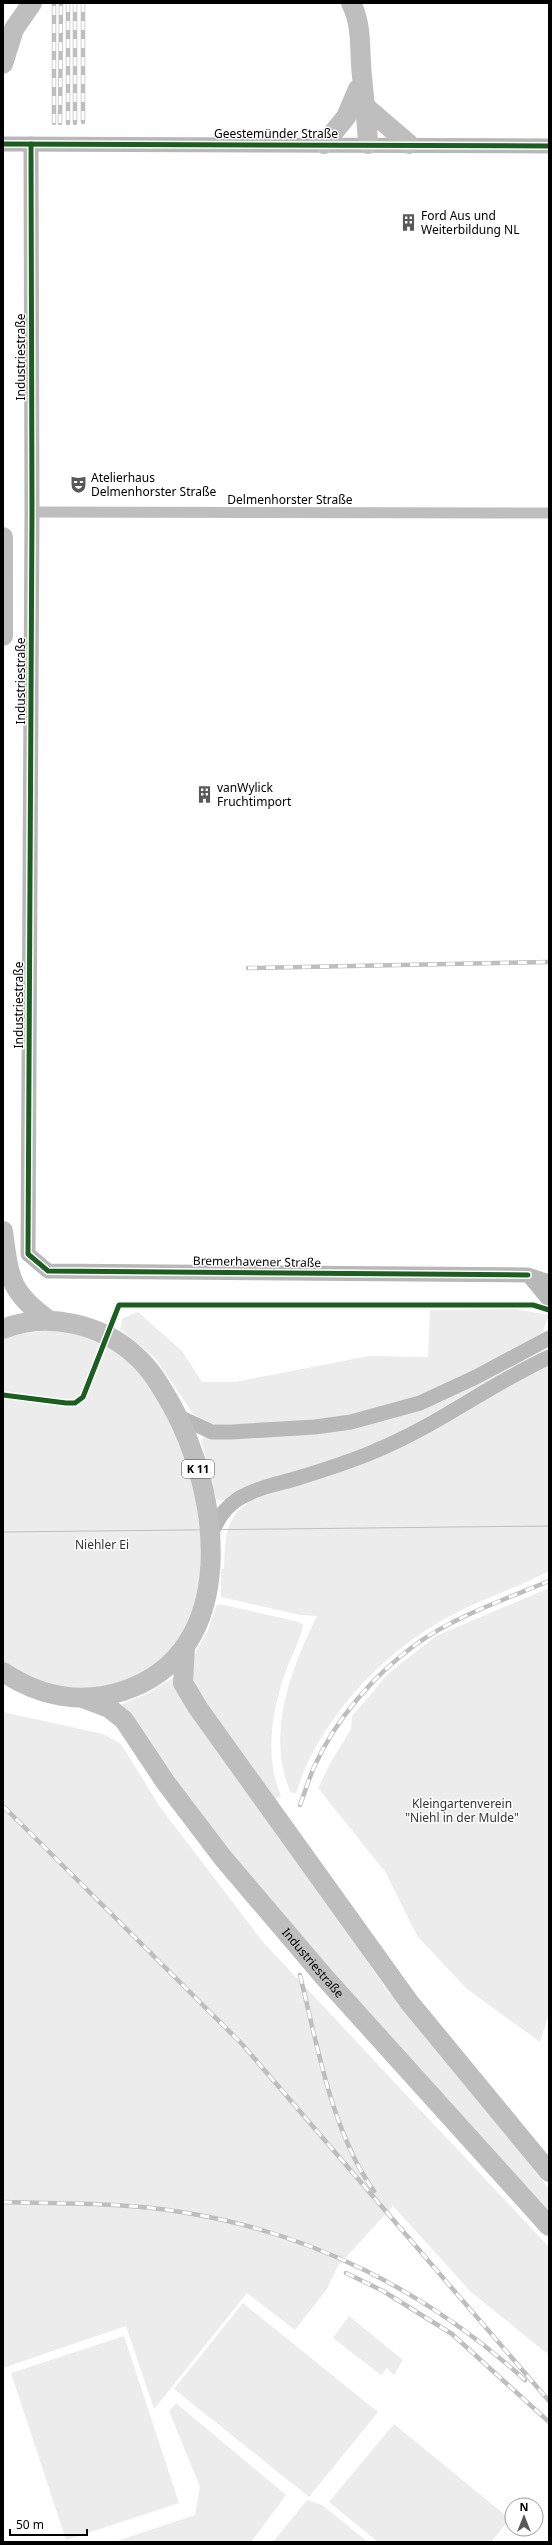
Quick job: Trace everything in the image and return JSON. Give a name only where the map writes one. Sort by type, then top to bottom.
[{"type":"highway","points":[[351,3],[360,37],[361,144]]},
{"type":"highway","points":[[3,64],[14,29],[27,11]]},
{"type":"highway","points":[[360,82],[367,108],[361,144]]},
{"type":"highway","points":[[324,144],[346,117],[360,82]]},
{"type":"highway","points":[[367,108],[409,144]]},
{"type":"highway","name":"Industriestraße","points":[[3,537],[3,636]]},
{"type":"highway","points":[[3,1231],[9,1267],[17,1290],[26,1304],[50,1321]]},
{"type":"highway","name":"K 11","points":[[3,1329],[24,1323],[50,1321],[71,1323],[108,1336],[136,1356],[150,1370],[177,1416],[195,1457],[212,1529],[207,1596],[198,1623],[185,1647],[160,1672],[132,1688],[114,1694],[71,1697],[34,1690],[3,1672]]},
{"type":"highway","points":[[185,1647],[184,1683],[198,1708],[409,2002],[549,2172]]},
{"type":"highway","name":"Industriestraße","points":[[71,1697],[109,1708],[124,1720],[166,1783],[223,1858],[326,1979],[549,2226]]},
{"type":"street","name":"Geestemünder Straße","points":[[3,144],[409,144],[549,146]]},
{"type":"street","name":"Industriestraße","points":[[27,1218],[32,512],[30,144]]},
{"type":"street","name":"Delmenhorster Straße","points":[[32,512],[549,513]]},
{"type":"street","name":"Bremerhavener Straße","points":[[27,1218],[28,1254],[48,1270],[528,1275],[549,1282]]},
{"type":"street","points":[[528,1275],[549,1300]]},
{"type":"street","points":[[524,1349],[549,1328]]},
{"type":"street","points":[[177,1416],[212,1432],[307,1428],[351,1422],[420,1402],[476,1377],[524,1349],[549,1338]]},
{"type":"street","points":[[212,1529],[230,1504],[239,1498],[254,1491],[343,1464],[377,1450],[422,1429],[514,1375],[549,1357]]},
{"type":"green space","points":[[516,1309],[549,1315],[543,1331],[539,1335],[497,1359],[431,1392],[370,1412],[298,1422],[215,1425],[194,1415],[155,1358],[120,1329],[123,1318],[138,1312],[182,1351],[202,1382],[235,1382],[369,1356],[428,1357],[430,1310]]},
{"type":"green space","name":"Niehler Ei","points":[[66,1328],[120,1350],[152,1384],[192,1468],[201,1541],[200,1603],[168,1657],[122,1686],[57,1691],[3,1664],[3,1336]]},
{"type":"green space","points":[[549,1343],[549,1347],[377,1445],[238,1492],[221,1501],[216,1499],[201,1440],[204,1437],[218,1439],[334,1431]]},
{"type":"green space","points":[[549,1364],[549,1571],[450,1616],[408,1642],[389,1658],[354,1693],[338,1712],[324,1733],[305,1768],[296,1793],[291,1793],[284,1771],[280,1749],[284,1703],[298,1658],[317,1616],[300,1615],[221,1597],[221,1569],[224,1569],[227,1532],[234,1517],[239,1510],[247,1504],[246,1502],[338,1471]]},
{"type":"green space","name":"Kleingartenverein \"Niehl in der Mulde\"","points":[[549,1588],[549,2014],[540,2042],[467,1989],[417,1936],[386,1873],[318,1788],[332,1760],[351,1729],[352,1716],[388,1674],[436,1636]]},
{"type":"green space","points":[[220,1604],[299,1622],[303,1625],[282,1683],[274,1716],[271,1748],[276,1781],[281,1796],[275,1799],[193,1687],[193,1657],[208,1630],[216,1606]]},
{"type":"green space","points":[[171,1679],[175,1679],[390,1995],[395,1995],[549,2189],[549,2211],[425,2080],[232,1859],[123,1709],[122,1704],[147,1694]]},
{"type":"green space","points":[[3,1712],[103,1734],[121,1744],[160,1807],[263,1942],[549,2247],[549,2355],[471,2292],[393,2206],[338,2266],[327,2289],[295,2330],[247,2293],[154,2409],[126,2326],[3,2368]]},
{"type":"green space","points":[[243,2303],[378,2412],[309,2497],[174,2389]]},
{"type":"green space","points":[[349,2316],[403,2360],[394,2375],[387,2368],[381,2375],[333,2338]]},
{"type":"green space","points":[[124,2336],[179,2503],[66,2540],[11,2373]]},
{"type":"green space","points":[[176,2403],[286,2495],[251,2542],[114,2542],[195,2515],[200,2487],[169,2411]]},
{"type":"green space","points":[[394,2424],[504,2514],[504,2526],[491,2542],[378,2542],[329,2502]]},
{"type":"green space","points":[[307,2500],[322,2505],[368,2542],[273,2542]]},
{"type":"tram line","points":[[3,1532],[549,1526]]},
{"type":"railway","points":[[54,3],[54,123]]},
{"type":"railway","points":[[60,123],[61,3]]},
{"type":"railway","points":[[68,3],[68,123]]},
{"type":"railway","points":[[75,3],[75,123]]},
{"type":"railway","points":[[83,3],[83,122]]},
{"type":"railway","points":[[248,968],[549,962]]},
{"type":"railway","points":[[300,1805],[315,1765],[334,1731],[358,1699],[385,1670],[415,1645],[446,1625],[480,1609],[549,1581]]},
{"type":"railway","points":[[3,1806],[242,2044],[549,2401]]},
{"type":"railway","points":[[300,1975],[320,2058],[337,2115],[359,2168],[374,2191]]},
{"type":"railway","points":[[3,2202],[137,2206],[229,2221],[276,2234],[365,2270],[408,2293],[449,2319],[488,2348],[525,2380]]},
{"type":"railway","points":[[346,2273],[383,2291],[452,2334],[549,2422]]},
{"type":"cycle path","points":[[3,144],[549,146]]},
{"type":"cycle path","points":[[31,144],[32,512],[28,1254],[48,1271],[528,1275]]},
{"type":"cycle path","points":[[3,1395],[66,1403],[75,1403],[83,1397],[119,1305],[533,1305],[549,1310]]},
{"type":"place","name":"Ford Aus und Weiterbildung NL","points":[[408,223]]},
{"type":"place","name":"Atelierhaus Delmenhorster Straße","points":[[78,485]]},
{"type":"place","name":"vanWylick Fruchtimport","points":[[204,795]]}]
